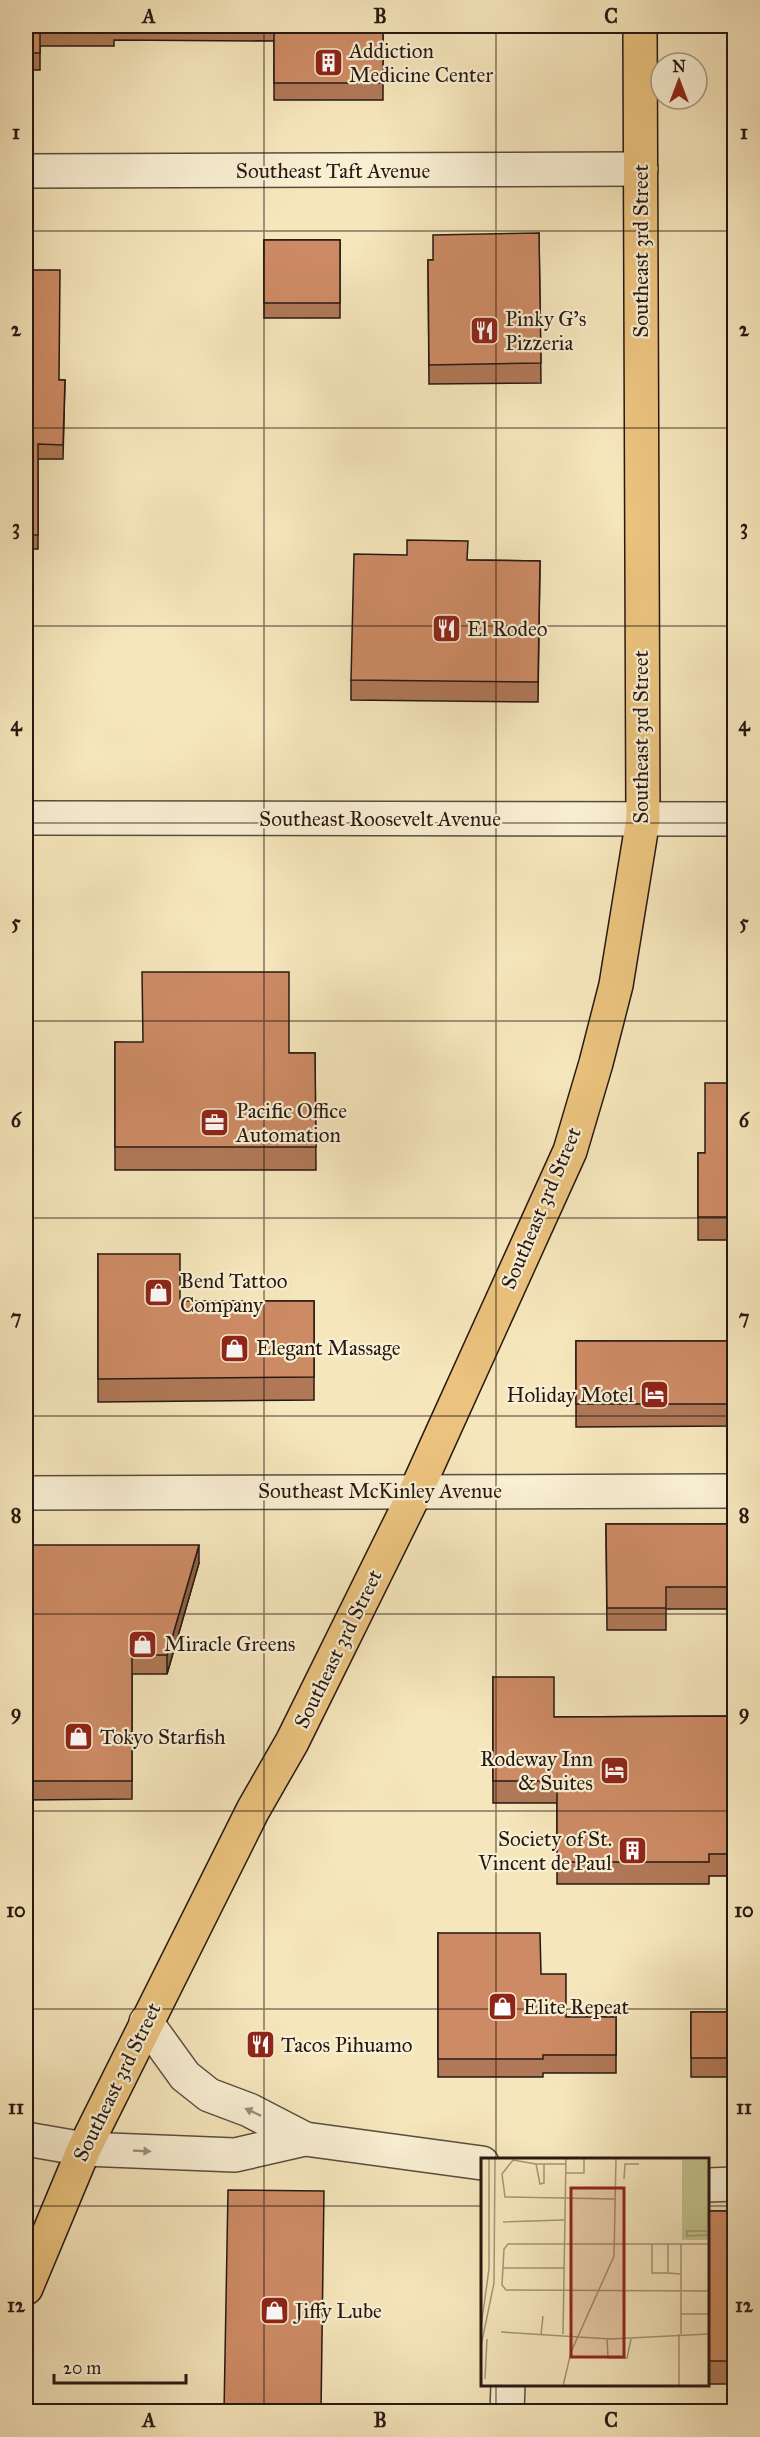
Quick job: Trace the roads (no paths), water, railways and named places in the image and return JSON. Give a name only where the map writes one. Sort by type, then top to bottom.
[{"type":"main road","name":"Southeast 3rd Street","points":[[26,2288],[84,2149],[146,2022],[253,1810],[292,1742],[416,1491],[570,1151],[616,986],[643,819],[640,26]]},
{"type":"street","name":"Southeast Taft Avenue","points":[[26,171],[641,169]]},
{"type":"street","name":"Southeast Roosevelt Avenue","points":[[26,818],[735,819]]},
{"type":"street","name":"Southeast McKinley Avenue","points":[[26,1492],[735,1491]]},
{"type":"street","points":[[146,2022],[185,2076],[209,2095],[249,2110],[305,2139],[481,2163]]},
{"type":"street","points":[[26,2139],[84,2149],[235,2155],[305,2139]]},
{"type":"street","points":[[709,2185],[735,2184]]},
{"type":"street","points":[[507,2412],[508,2386]]},
{"type":"place","name":"Addiction Medicine Center","points":[[328,63]]},
{"type":"place","name":"Pinky G's Pizzeria","points":[[484,331]]},
{"type":"place","name":"El Rodeo","points":[[446,629]]},
{"type":"place","name":"Pacific Office Automation","points":[[215,1123]]},
{"type":"place","name":"Bend Tattoo Company","points":[[159,1293]]},
{"type":"place","name":"Elegant Massage","points":[[235,1348]]},
{"type":"place","name":"Holiday Motel","points":[[655,1395]]},
{"type":"place","name":"Miracle Greens","points":[[143,1644]]},
{"type":"place","name":"Tokyo Starfish","points":[[79,1737]]},
{"type":"place","name":"Rodeway Inn & Suites","points":[[614,1771]]},
{"type":"place","name":"Society of St. Vincent de Paul","points":[[633,1851]]},
{"type":"place","name":"Elite Repeat","points":[[502,2007]]},
{"type":"place","name":"Tacos Pihuamo","points":[[260,2045]]},
{"type":"place","name":"Jiffy Lube","points":[[274,2311]]}]
